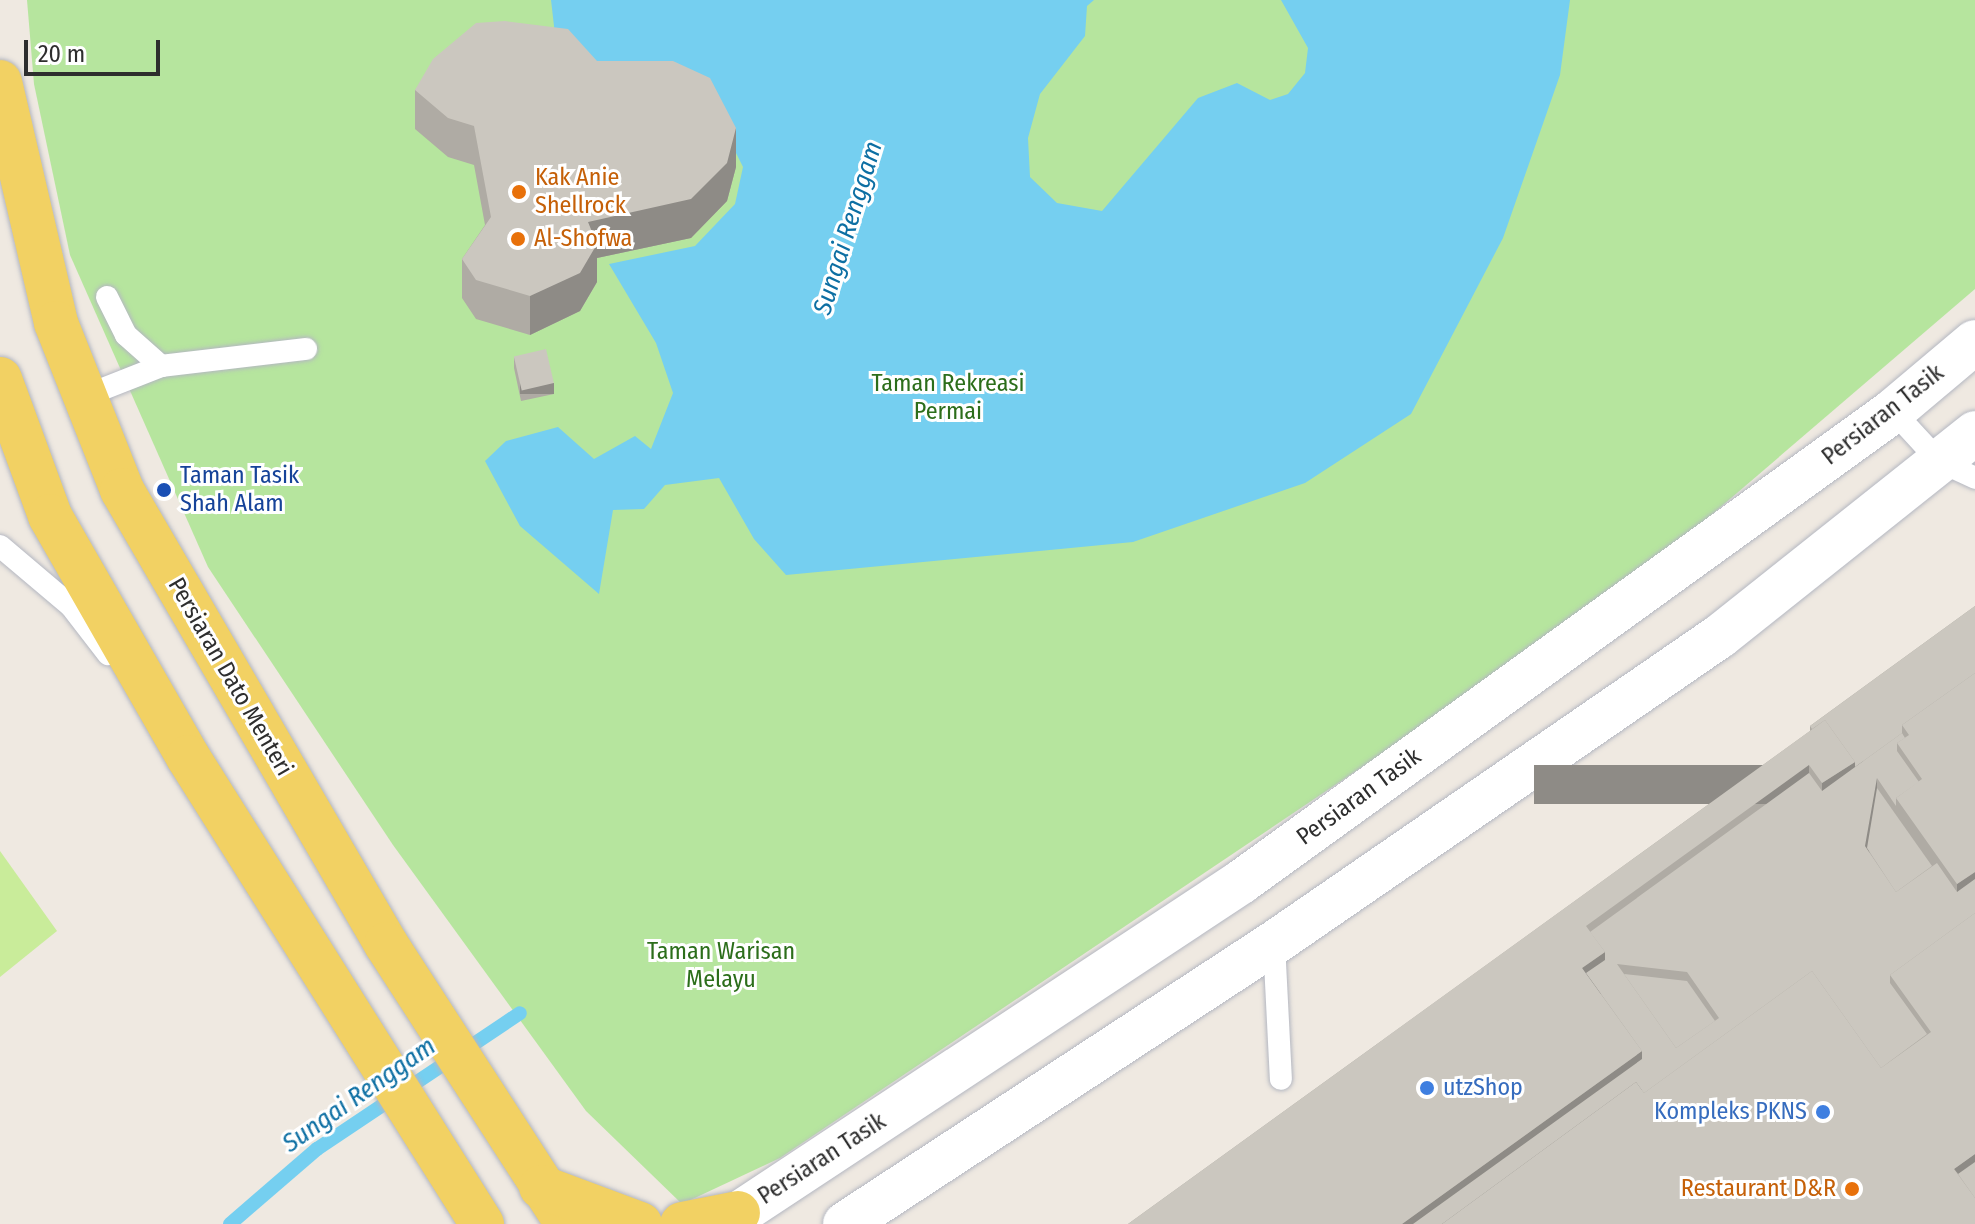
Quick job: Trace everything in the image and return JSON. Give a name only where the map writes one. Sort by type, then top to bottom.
[{"type":"main road","name":"Persiaran Dato Menteri","points":[[0,82],[56,323],[122,490],[386,944],[539,1186],[567,1224]]},
{"type":"main road","name":"Persiaran Tasik","points":[[731,1219],[1241,882],[1893,411],[1975,342]]},
{"type":"main road","points":[[0,379],[50,516],[188,757],[327,983],[482,1224]]},
{"type":"main road","points":[[845,1224],[1274,943],[1720,636],[1957,470],[1975,433]]},
{"type":"main road","points":[[1241,882],[1274,943]]},
{"type":"main road","points":[[539,1186],[640,1224]]},
{"type":"main road","points":[[682,1224],[731,1219]]},
{"type":"lane","points":[[107,297],[126,335],[161,366]]},
{"type":"lane","points":[[85,396],[161,366],[306,349]]},
{"type":"lane","points":[[1893,411],[1957,470]]},
{"type":"lane","points":[[0,546],[71,606],[188,757]]},
{"type":"lane","points":[[1274,943],[1281,1079]]},
{"type":"green space","name":"Taman Rekreasi Permai","points":[[27,0],[1975,0],[1975,289],[1618,595],[780,1158],[682,1204],[586,1111],[393,845],[208,567],[70,255],[34,84]]},
{"type":"green space","points":[[0,851],[57,931],[0,977]]},
{"type":"water","points":[[551,0],[1094,0],[1087,6],[1085,36],[1040,94],[1028,138],[1030,177],[1057,203],[1102,211],[1198,98],[1237,83],[1270,100],[1288,94],[1305,73],[1308,48],[1281,0],[1570,0],[1560,75],[1503,238],[1411,414],[1305,483],[1133,542],[786,575],[754,539],[719,478],[665,485],[644,509],[613,510],[599,594],[520,526],[485,461],[506,441],[558,427],[594,459],[635,436],[651,449],[673,393],[656,343],[609,264],[695,246],[735,204],[743,167],[715,111],[557,52]]},
{"type":"building","points":[[505,21],[568,29],[597,61],[673,61],[710,78],[736,128],[727,163],[691,199],[588,222],[597,244],[580,273],[530,296],[476,280],[462,259],[491,217],[474,126],[448,118],[415,90],[433,59],[476,23]]},
{"type":"building","points":[[546,349],[554,383],[522,391],[514,356]]},
{"type":"building","points":[[1975,606],[1975,673],[1902,725],[1902,733],[1855,767],[1855,762],[1825,720],[1812,729],[1810,726]]},
{"type":"building","points":[[1975,673],[1975,872],[1957,884],[1896,798],[1922,779],[1897,743],[1909,735],[1902,725]]},
{"type":"building","points":[[1825,720],[1855,762],[1822,783],[1809,765],[1586,926],[1605,952],[1582,968],[1642,1051],[1402,1224],[1128,1224]]},
{"type":"building","points":[[1902,733],[1905,738],[1897,743],[1897,751],[1919,782],[1896,798],[1896,806],[1877,778],[1865,846],[1896,892],[1937,863],[1957,892],[1975,879],[1975,913],[1890,975],[1890,983],[1927,1034],[1881,1068],[1812,971],[1644,1093],[1636,1082],[1442,1224],[1413,1224],[1642,1059],[1642,1051],[1586,973],[1605,960],[1605,952],[1590,932],[1809,773],[1822,791]],"holes":[[[1617,964],[1687,972],[1719,1018],[1676,1048]]]},
{"type":"building","points":[[1877,788],[1932,866],[1896,892],[1867,848]]},
{"type":"building","points":[[1975,913],[1975,1154],[1954,1169],[1975,1198],[1975,1224],[1442,1224],[1636,1082],[1644,1093],[1812,971],[1881,1068],[1931,1032],[1890,975]]},
{"type":"building","points":[[1624,974],[1687,981],[1715,1021],[1676,1048]]},
{"type":"building","points":[[1975,1162],[1975,1198],[1958,1174]]},
{"type":"waterway","name":"Sungai Renggam","points":[[230,1224],[317,1149],[520,1013]]},
{"type":"place","name":"Kak Anie Shellrock","points":[[519,192]]},
{"type":"place","name":"Al-Shofwa","points":[[518,239]]},
{"type":"place","name":"Taman Tasik Shah Alam","points":[[164,490]]},
{"type":"place","name":"utzShop","points":[[1427,1088]]},
{"type":"place","name":"Kompleks PKNS","points":[[1823,1112]]},
{"type":"place","name":"Restaurant D&R","points":[[1852,1189]]},
{"type":"park label","name":"Taman Warisan Melayu","points":[[721,966]]}]
